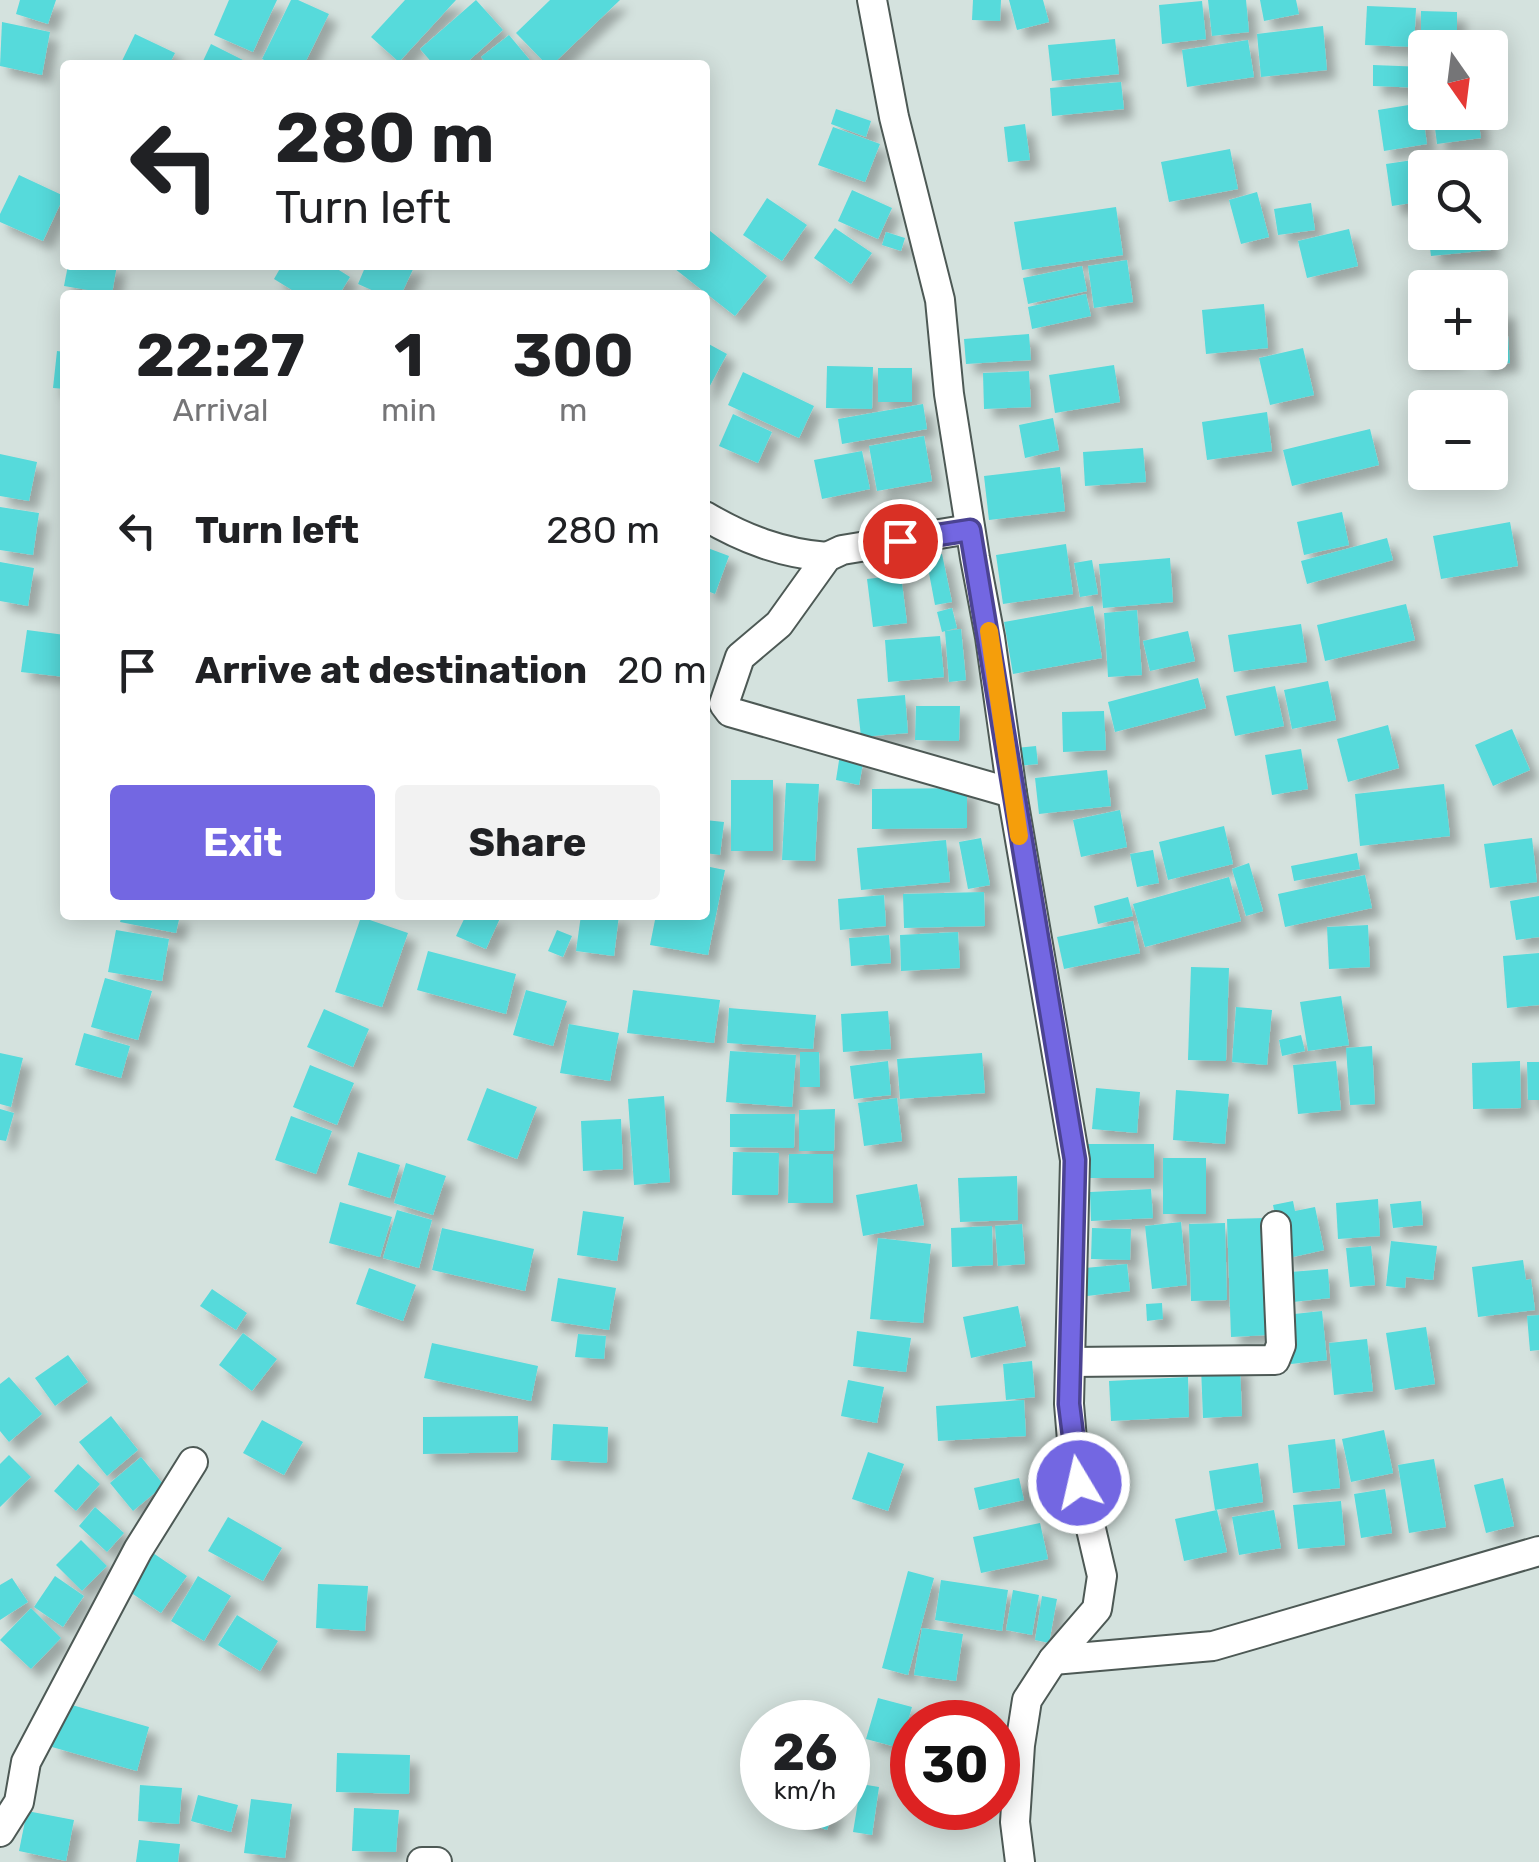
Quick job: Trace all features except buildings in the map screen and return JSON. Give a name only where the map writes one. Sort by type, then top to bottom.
[{"type":"street","points":[[872,0],[894,117],[940,300],[970,530],[1075,1160],[1069,1404],[1073,1452],[1102,1576],[1096,1608],[1052,1660],[1027,1700],[1020,1744],[1016,1822],[1020,1862]]},
{"type":"street","points":[[710,519],[735,534],[777,550],[827,557]]},
{"type":"street","points":[[970,530],[842,550],[827,557],[779,624],[740,657],[724,704],[730,712],[1012,793]]},
{"type":"street","points":[[1071,1362],[1276,1360],[1281,1346],[1276,1226]]},
{"type":"street","points":[[0,1832],[19,1802],[26,1762],[138,1550],[193,1462]]},
{"type":"street","points":[[1052,1660],[1212,1646],[1539,1551]]},
{"type":"street","points":[[422,1862],[437,1862]]},
{"type":"slow traffic","points":[[989,631],[1019,836]]},
{"type":"route","points":[[900,541],[970,530],[1075,1160],[1069,1404],[1079,1483]]}]
